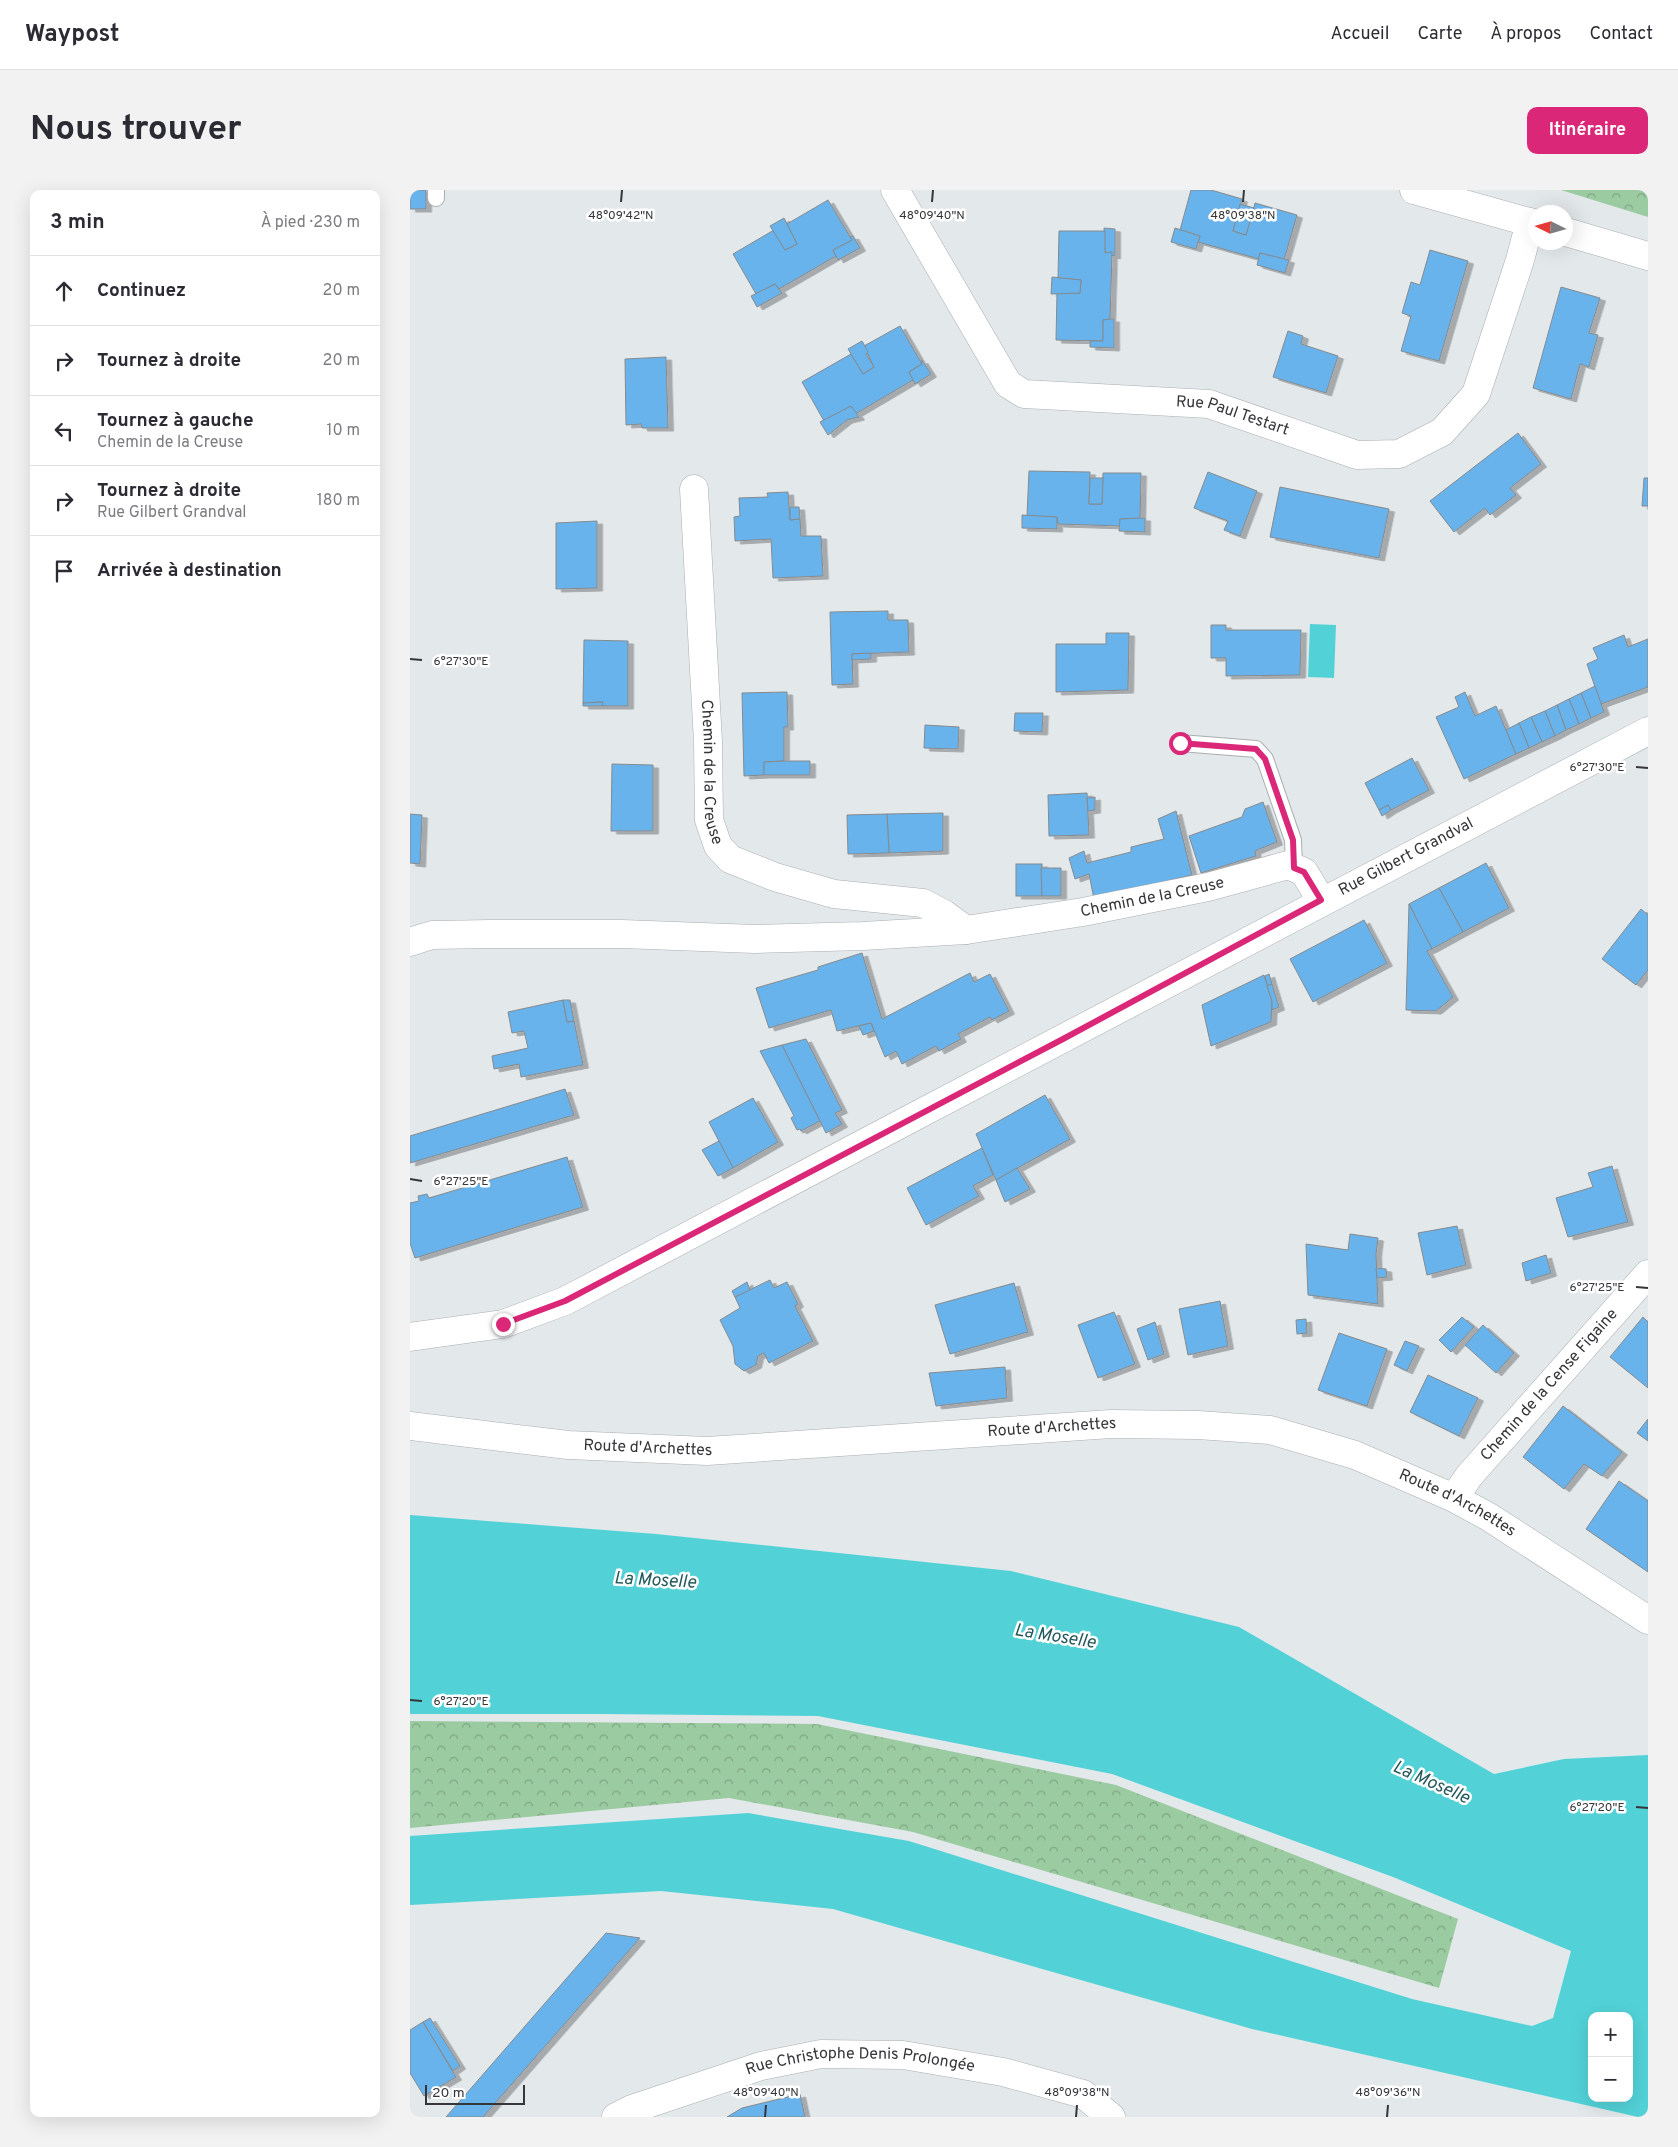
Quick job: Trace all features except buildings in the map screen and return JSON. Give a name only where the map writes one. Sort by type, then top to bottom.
[{"type":"street","name":"Rue Paul Testart","points":[[895,190],[1008,384],[1024,394],[1209,404],[1357,456],[1399,454],[1442,432],[1476,394],[1528,237]]},
{"type":"street","points":[[1414,190],[1528,222]]},
{"type":"street","points":[[1573,234],[1648,256]]},
{"type":"street","name":"Chemin de la Creuse","points":[[694,489],[708,742],[709,820],[718,846],[730,859],[783,880],[834,894],[923,903],[944,914],[966,930]]},
{"type":"street","name":"Rue Gilbert Grandval","points":[[410,1337],[503,1324],[565,1301],[1063,1039],[1321,900],[1648,731]]},
{"type":"street","name":"Chemin de la Creuse","points":[[410,942],[432,936],[491,934],[622,934],[755,939],[862,936],[966,930],[1084,912],[1208,887],[1288,865],[1294,868]]},
{"type":"street","points":[[1294,868],[1304,872],[1321,900]]},
{"type":"street","name":"Chemin de la Cense Figaine","points":[[1454,1498],[1469,1476],[1648,1274]]},
{"type":"street","name":"Route d'Archettes","points":[[410,1426],[568,1446],[707,1451],[1112,1424],[1198,1424],[1270,1430],[1355,1455],[1454,1498],[1490,1517],[1648,1620]]},
{"type":"street","name":"Rue Christophe Denis Prolongée","points":[[616,2117],[632,2109],[761,2066],[821,2054],[903,2055],[1003,2072],[1082,2094],[1105,2115]]},
{"type":"lane","points":[[1180,743],[1256,749],[1261,754],[1265,759],[1293,840],[1294,868]]},
{"type":"green space","points":[[1561,190],[1648,190],[1648,217]]},
{"type":"green space","points":[[410,1721],[817,1724],[1116,1785],[1458,1919],[1439,1988],[913,1832],[729,1798],[410,1828]]},
{"type":"water","points":[[1310,624],[1336,625],[1334,678],[1308,677]]},
{"type":"water","name":"La Moselle","points":[[410,1515],[656,1534],[1011,1571],[1239,1627],[1494,1774],[1564,1759],[1648,1755],[1648,2117],[1638,2117],[1252,2029],[833,1909],[661,1891],[410,1905],[410,1836],[748,1813],[909,1841],[1412,1999],[1532,2026],[1553,2018],[1571,1951],[1393,1877],[1112,1774],[818,1716],[410,1714]]},
{"type":"route","points":[[503,1324],[565,1301],[1063,1039],[1321,900],[1304,872],[1294,868],[1293,840],[1265,759],[1256,749],[1180,743]]}]
